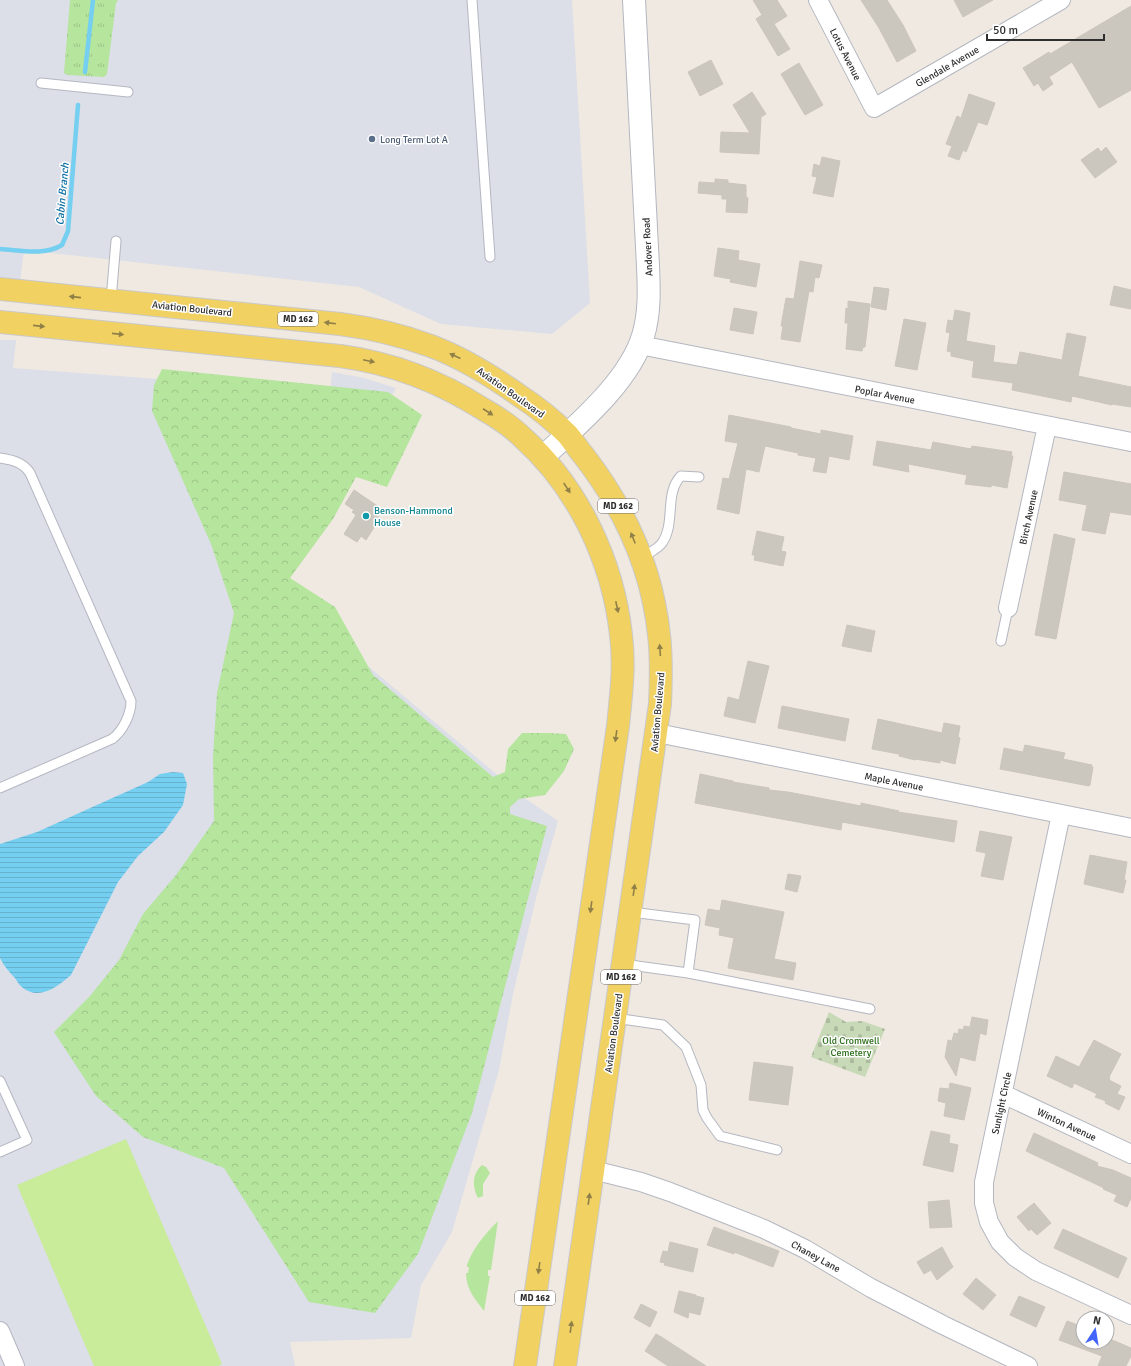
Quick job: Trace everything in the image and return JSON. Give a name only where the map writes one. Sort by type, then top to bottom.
[{"type":"main road","name":"Andover Road","points":[[543,457],[590,412],[622,375],[640,346],[648,312],[649,282],[634,0]]},
{"type":"main road","name":"Aviation Boulevard","points":[[0,289],[340,324],[366,328],[411,339],[475,366],[499,380],[534,405],[567,434],[599,476],[619,507],[633,535],[650,588],[659,635],[661,679],[657,733],[565,1366]]},
{"type":"main road","points":[[79,330],[111,300]]},
{"type":"main road","name":"MD 162","points":[[0,322],[340,356],[379,363],[433,381],[470,401],[514,430],[543,457],[558,474],[591,531],[604,559],[618,610],[623,664],[618,726],[524,1366]]},
{"type":"street","name":"Lotus Avenue","points":[[818,0],[874,108]]},
{"type":"street","name":"Glendale Avenue","points":[[874,108],[1061,0]]},
{"type":"street","name":"Poplar Avenue","points":[[640,346],[1131,442]]},
{"type":"street","name":"Birch Avenue","points":[[1008,608],[1047,426]]},
{"type":"street","name":"Maple Avenue","points":[[657,733],[1131,828]]},
{"type":"street","name":"Sunlight Circle","points":[[1061,814],[984,1182],[984,1203],[989,1222],[1000,1242],[1015,1257],[1036,1271],[1131,1315]]},
{"type":"street","name":"Winton Avenue","points":[[1003,1094],[1131,1154]]},
{"type":"street","name":"Chaney Lane","points":[[593,1170],[641,1182],[670,1192],[764,1229],[805,1249],[872,1288],[943,1325],[1028,1366]]},
{"type":"street","points":[[0,1331],[15,1366]]},
{"type":"lane","points":[[472,0],[490,256]]},
{"type":"lane","points":[[41,83],[128,92]]},
{"type":"lane","points":[[111,300],[116,241]]},
{"type":"lane","points":[[0,458],[14,460],[20,463],[26,467],[30,473],[131,701],[130,709],[117,736],[0,788]]},
{"type":"lane","points":[[641,558],[661,545],[669,528],[673,490],[676,482],[681,476],[699,477]]},
{"type":"lane","points":[[1001,641],[1008,608]]},
{"type":"lane","points":[[631,912],[695,920],[688,973]]},
{"type":"lane","points":[[623,964],[688,973],[870,1009]]},
{"type":"lane","points":[[615,1018],[663,1025],[686,1047],[701,1085],[704,1110],[707,1118],[720,1136],[777,1150]]},
{"type":"lane","points":[[0,1081],[27,1140],[0,1152]]},
{"type":"shaded area","name":"Long Term Lot A","points":[[0,0],[572,0],[590,303],[552,334],[441,324],[359,287],[24,250],[20,281],[0,279]]},
{"type":"shaded area","points":[[0,340],[16,340],[13,368],[330,392],[332,372],[364,378],[396,388],[389,401],[268,582],[526,799],[558,821],[537,894],[513,994],[499,1070],[452,1232],[421,1285],[411,1338],[290,1342],[295,1366],[0,1366]]},
{"type":"green space","points":[[70,0],[118,0],[116,3],[107,74],[104,77],[68,75],[64,73]]},
{"type":"green space","points":[[162,369],[388,392],[422,415],[387,487],[356,477],[333,519],[290,578],[335,607],[373,675],[493,777],[505,772],[508,749],[522,733],[566,734],[574,749],[564,771],[545,795],[519,799],[510,807],[510,814],[547,826],[472,1113],[418,1254],[375,1313],[309,1302],[224,1168],[143,1137],[96,1096],[54,1032],[90,996],[119,960],[143,914],[176,875],[214,821],[213,757],[217,693],[234,613],[211,544],[152,411],[154,385]]},
{"type":"green space","name":"Old Cromwell Cemetery","points":[[829,1012],[846,1022],[862,1021],[885,1029],[865,1077],[811,1057]]},
{"type":"green space","points":[[126,1139],[222,1364],[218,1366],[94,1366],[17,1185]]},
{"type":"green space","points":[[482,1165],[486,1167],[490,1173],[483,1184],[483,1196],[478,1198],[474,1181],[476,1172]]},
{"type":"green space","points":[[498,1221],[491,1270],[488,1270],[488,1276],[490,1276],[484,1311],[469,1289],[466,1279],[466,1273],[468,1273],[469,1267],[467,1267],[467,1265],[480,1242]]},
{"type":"water","points":[[173,772],[183,773],[187,784],[183,805],[164,832],[138,856],[118,882],[71,975],[55,987],[42,992],[29,992],[23,988],[3,964],[0,958],[0,844],[37,832],[148,782],[160,774]]},
{"type":"building","points":[[753,0],[777,0],[787,16],[774,24],[790,49],[778,56],[756,19],[762,15]]},
{"type":"building","points":[[861,0],[887,0],[903,25],[916,51],[897,62],[879,28]]},
{"type":"building","points":[[954,0],[993,0],[963,17]]},
{"type":"building","points":[[1131,6],[1131,90],[1099,108],[1072,62],[1049,77],[1053,84],[1043,91],[1038,83],[1034,86],[1023,68],[1049,52],[1050,54]]},
{"type":"building","points":[[711,60],[723,84],[700,96],[688,72]]},
{"type":"building","points":[[799,63],[823,105],[805,115],[781,74]]},
{"type":"building","points":[[752,92],[766,114],[761,117],[759,154],[720,152],[721,132],[750,133],[733,105]]},
{"type":"building","points":[[969,94],[995,103],[987,125],[978,122],[966,152],[963,150],[959,160],[948,156],[952,146],[946,144],[957,116],[961,118]]},
{"type":"building","points":[[1106,147],[1117,162],[1095,178],[1081,160],[1098,148],[1101,152]]},
{"type":"building","points":[[822,157],[840,161],[833,197],[813,193],[817,177],[812,176],[814,164],[820,166]]},
{"type":"building","points":[[715,179],[728,180],[728,183],[746,185],[746,197],[748,198],[747,213],[726,212],[727,199],[722,199],[722,195],[698,193],[699,182],[715,183]]},
{"type":"building","points":[[718,248],[739,251],[738,260],[760,264],[756,287],[730,282],[731,279],[714,276]]},
{"type":"building","points":[[800,261],[822,265],[819,278],[815,277],[813,292],[809,291],[800,342],[781,339],[783,326],[781,326],[786,298],[794,299]]},
{"type":"building","points":[[1114,286],[1131,290],[1131,309],[1110,305]]},
{"type":"building","points":[[874,287],[889,289],[886,310],[871,307]]},
{"type":"building","points":[[848,301],[870,304],[865,347],[863,347],[862,351],[846,349],[848,323],[845,323]]},
{"type":"building","points":[[734,308],[757,312],[753,334],[730,330]]},
{"type":"building","points":[[955,310],[970,313],[966,341],[995,346],[993,362],[1017,365],[1020,352],[1062,360],[1067,333],[1086,337],[1078,376],[1131,387],[1131,407],[1112,405],[1072,396],[1071,402],[1012,390],[1013,383],[972,377],[974,361],[951,356],[951,352],[947,351],[950,333],[946,332],[948,320],[953,321]]},
{"type":"building","points":[[904,319],[926,323],[917,370],[895,366]]},
{"type":"building","points":[[729,415],[821,434],[821,430],[853,436],[849,460],[829,456],[826,473],[813,471],[816,458],[798,455],[798,453],[765,446],[759,472],[746,469],[739,514],[717,509],[723,478],[729,479],[738,443],[725,441]]},
{"type":"building","points":[[877,441],[931,450],[933,442],[971,449],[972,446],[1012,452],[1011,456],[1013,456],[1007,488],[992,485],[991,487],[965,484],[967,475],[908,464],[909,472],[873,465]]},
{"type":"building","points":[[1064,472],[1131,484],[1131,515],[1110,512],[1105,534],[1082,530],[1087,505],[1059,500]]},
{"type":"building","name":"Benson-Hammond House","points":[[354,490],[379,507],[374,514],[380,518],[366,540],[361,536],[357,542],[344,534],[356,515],[352,512],[354,510],[345,504]]},
{"type":"building","points":[[757,531],[784,537],[781,551],[786,552],[783,566],[754,560],[755,555],[752,555]]},
{"type":"building","points":[[1054,534],[1075,539],[1056,639],[1035,635]]},
{"type":"building","points":[[847,625],[875,631],[871,652],[842,646]]},
{"type":"building","points":[[748,661],[769,666],[755,723],[724,716],[728,697],[739,700]]},
{"type":"building","points":[[782,706],[849,719],[845,741],[778,728]]},
{"type":"building","points":[[878,719],[942,733],[944,723],[960,726],[958,737],[960,738],[955,764],[940,760],[940,763],[915,760],[899,756],[899,754],[872,749]]},
{"type":"building","points":[[1025,745],[1065,753],[1063,759],[1092,765],[1090,785],[1000,769],[1004,748],[1023,752]]},
{"type":"building","points":[[700,774],[733,782],[769,788],[769,790],[788,792],[861,806],[861,803],[899,811],[898,812],[957,821],[954,842],[842,822],[841,830],[695,803]]},
{"type":"building","points":[[980,831],[1012,837],[1003,880],[981,876],[986,853],[976,851]]},
{"type":"building","points":[[1090,855],[1127,862],[1124,880],[1126,880],[1123,893],[1084,884]]},
{"type":"building","points":[[788,874],[801,876],[797,892],[785,889]]},
{"type":"building","points":[[722,900],[784,912],[774,959],[796,963],[793,980],[728,968],[734,938],[719,935],[720,928],[705,925],[708,909],[720,911]]},
{"type":"building","points":[[972,1017],[988,1020],[986,1035],[980,1033],[975,1061],[960,1057],[956,1076],[945,1057],[948,1040],[952,1041],[954,1033],[958,1034],[959,1029],[963,1030],[964,1026],[970,1027]]},
{"type":"building","points":[[1094,1040],[1121,1054],[1109,1077],[1109,1080],[1121,1086],[1117,1094],[1125,1097],[1119,1110],[1105,1103],[1106,1101],[1095,1097],[1097,1094],[1074,1083],[1072,1088],[1047,1076],[1056,1056],[1079,1067]]},
{"type":"building","points":[[754,1062],[793,1067],[788,1105],[749,1100]]},
{"type":"building","points":[[950,1083],[971,1088],[964,1120],[944,1116],[946,1103],[938,1101],[940,1088],[949,1089]]},
{"type":"building","points":[[931,1131],[950,1135],[949,1143],[958,1145],[953,1172],[923,1165]]},
{"type":"building","points":[[1034,1133],[1098,1163],[1097,1166],[1113,1170],[1131,1178],[1131,1198],[1127,1207],[1114,1201],[1117,1195],[1026,1151]]},
{"type":"building","points":[[949,1200],[952,1227],[930,1228],[928,1202]]},
{"type":"building","points":[[1034,1203],[1051,1223],[1037,1235],[1031,1229],[1029,1231],[1017,1217]]},
{"type":"building","points":[[714,1227],[779,1251],[773,1267],[734,1252],[734,1254],[707,1245]]},
{"type":"building","points":[[1063,1229],[1127,1258],[1118,1278],[1054,1248]]},
{"type":"building","points":[[670,1242],[698,1249],[693,1272],[664,1265],[665,1263],[660,1262],[663,1251],[668,1252]]},
{"type":"building","points":[[942,1247],[953,1267],[937,1280],[931,1270],[924,1274],[917,1262]]},
{"type":"building","points":[[976,1278],[996,1295],[983,1310],[963,1294]]},
{"type":"building","points":[[679,1291],[704,1298],[700,1315],[689,1312],[688,1318],[674,1312]]},
{"type":"building","points":[[1019,1296],[1045,1307],[1036,1327],[1010,1315]]},
{"type":"building","points":[[641,1304],[657,1312],[650,1327],[634,1318]]},
{"type":"building","points":[[1067,1321],[1075,1324],[1075,1346],[1059,1340]]},
{"type":"building","points":[[656,1334],[706,1366],[668,1366],[645,1351]]},
{"type":"building","points":[[1115,1341],[1131,1348],[1131,1356],[1126,1366],[1098,1366],[1102,1356],[1086,1350],[1115,1350]]},
{"type":"waterway","name":"Cabin Branch","points":[[85,72],[93,0]]},
{"type":"waterway","name":"Cabin Branch","points":[[0,249],[40,251],[62,245],[68,231],[78,105]]},
{"type":"place","name":"Long Term Lot A","points":[[372,139]]},
{"type":"place","name":"Benson-Hammond House","points":[[366,516]]}]
